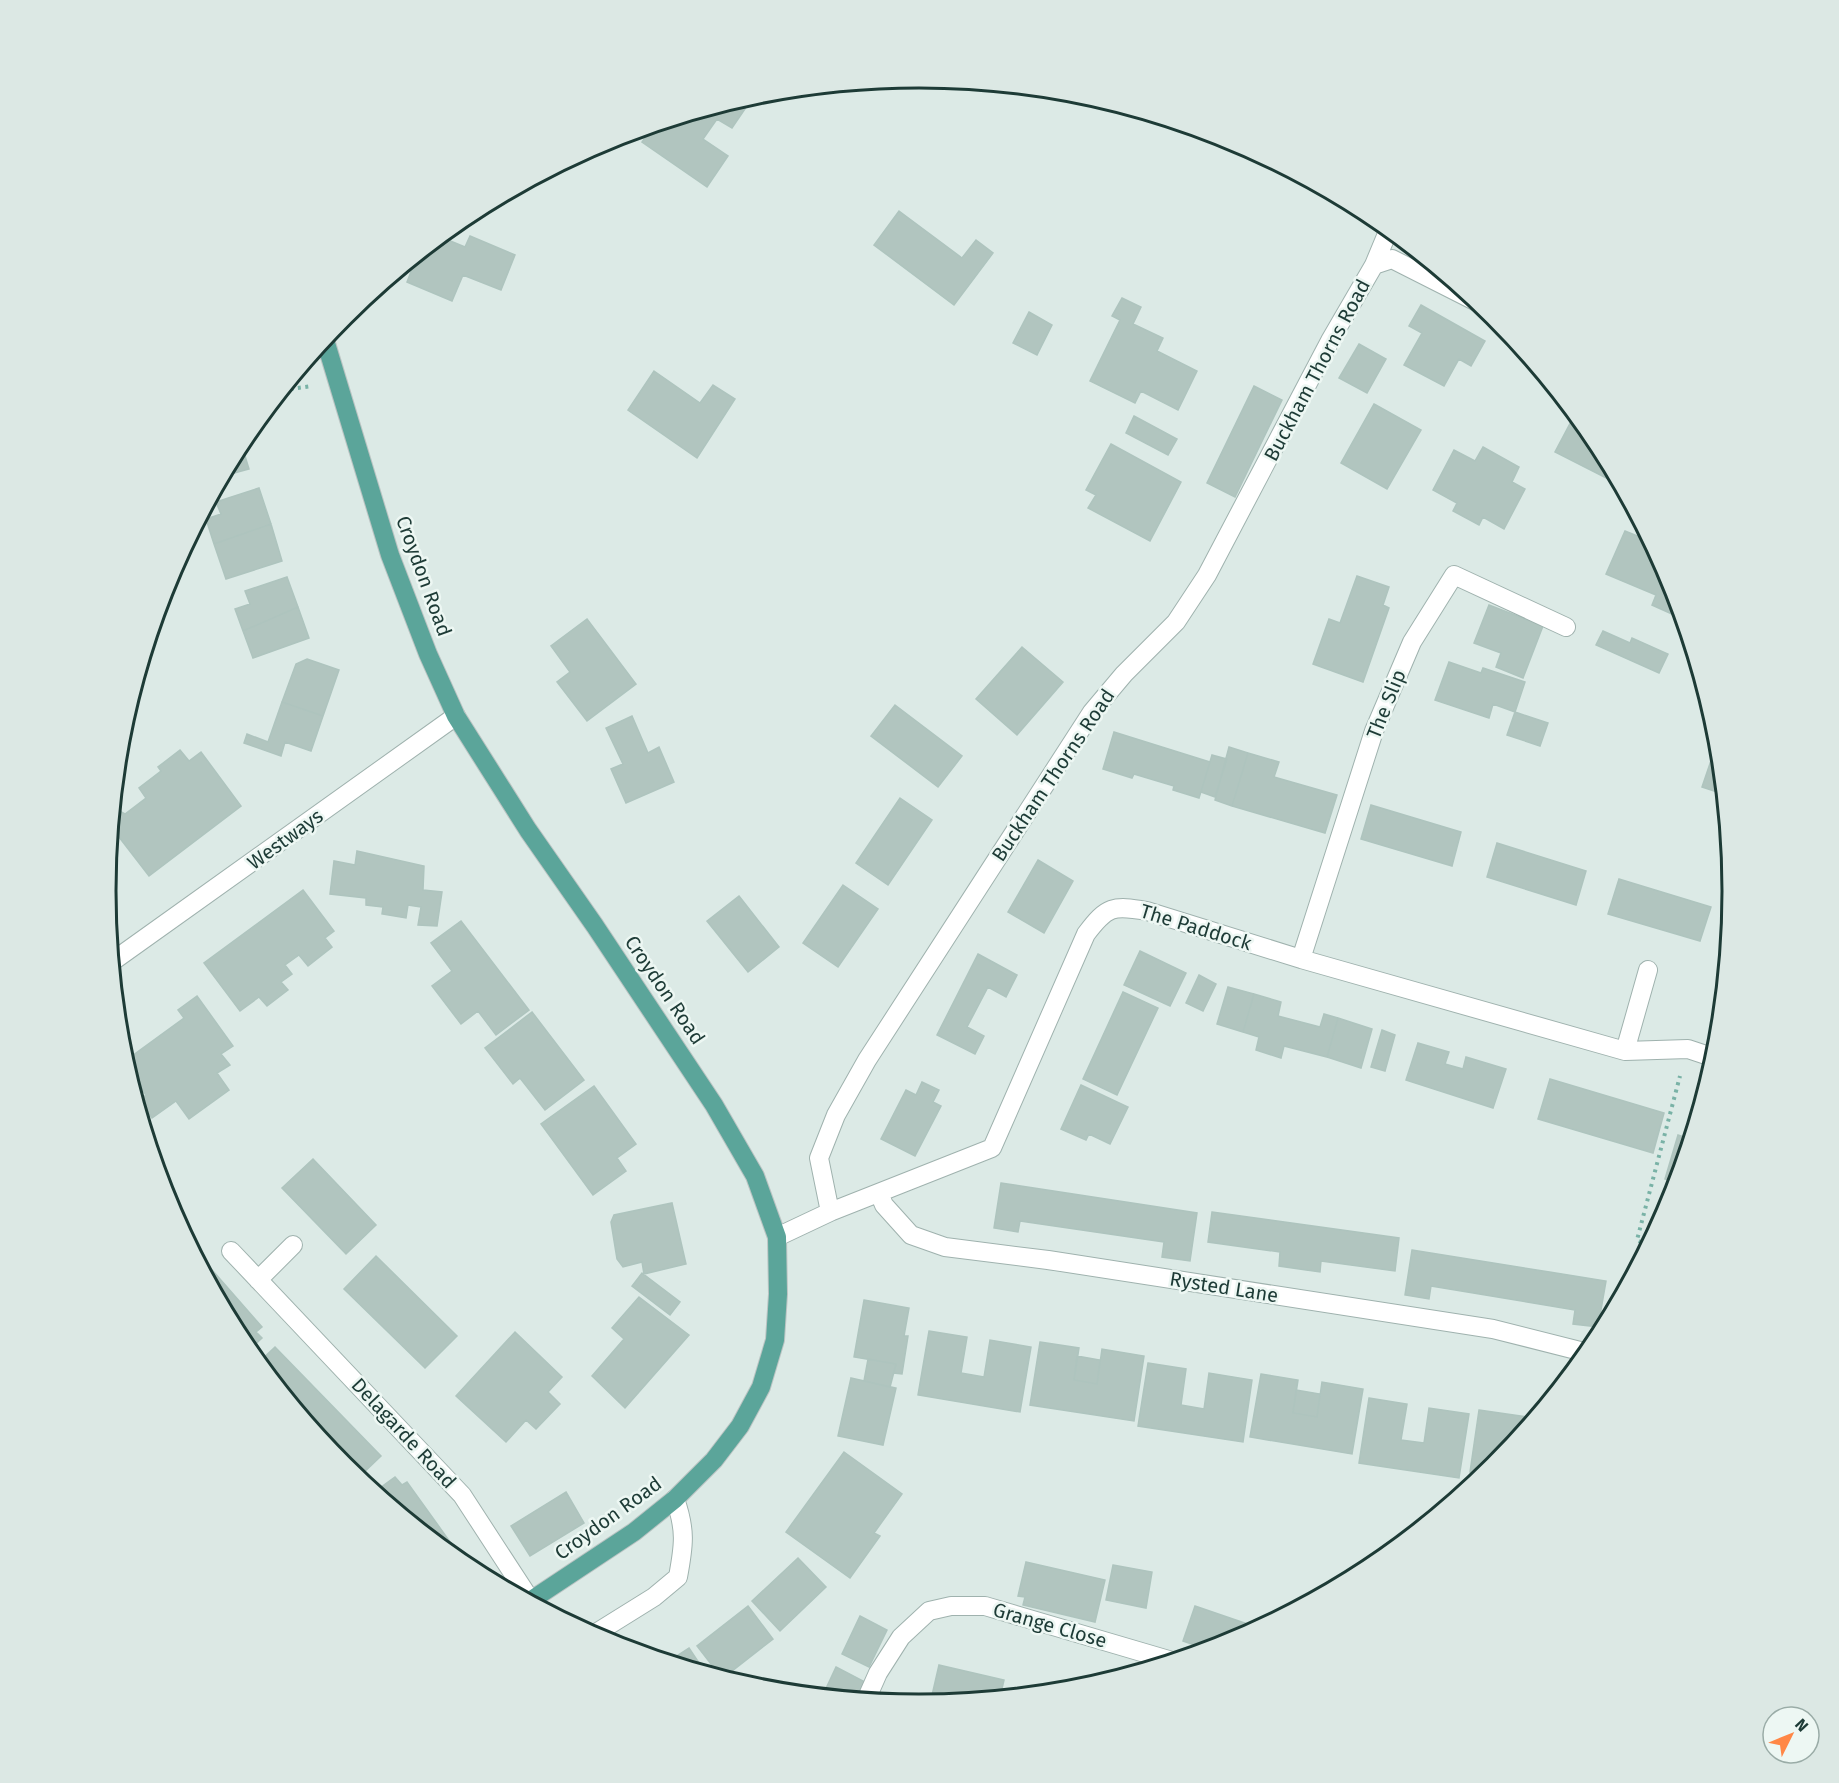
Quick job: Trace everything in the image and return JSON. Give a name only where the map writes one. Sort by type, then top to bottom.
[{"type":"main road","name":"Croydon Road","points":[[328,349],[390,555],[428,654],[456,716],[528,830],[714,1105],[755,1176],[777,1237],[778,1294],[775,1340],[761,1387],[740,1425],[714,1460],[675,1499],[634,1532],[536,1597]]},
{"type":"street","points":[[1374,265],[1385,238]]},
{"type":"street","name":"Buckham Thorns Road","points":[[830,1212],[819,1158],[836,1116],[867,1060],[1092,712],[1124,674],[1176,622],[1207,575],[1331,339],[1374,265],[1392,259],[1448,288]]},
{"type":"street","name":"The Slip","points":[[1301,959],[1374,730],[1412,642],[1454,575],[1566,627]]},
{"type":"street","name":"Westways","points":[[119,957],[456,716]]},
{"type":"street","name":"The Paddock","points":[[777,1237],[830,1212],[992,1148],[1086,934],[1100,915],[1121,906],[1147,911],[1301,959],[1625,1051],[1688,1049]]},
{"type":"street","points":[[1625,1051],[1648,970]]},
{"type":"street","points":[[1688,1049],[1705,1055]]},
{"type":"street","name":"Rysted Lane","points":[[879,1193],[884,1205],[911,1235],[945,1248],[1048,1260],[1493,1329],[1578,1350]]},
{"type":"street","points":[[258,1280],[293,1245]]},
{"type":"street","name":"Delagarde Road","points":[[231,1251],[462,1495],[523,1590]]},
{"type":"street","points":[[603,1629],[654,1597],[678,1577],[684,1544],[682,1518],[675,1499]]},
{"type":"street","name":"Grange Close","points":[[869,1693],[878,1673],[902,1637],[929,1611],[951,1606],[985,1606],[1160,1657]]},
{"type":"path","points":[[1642,1243],[1637,1240],[1688,1049]]},
{"type":"building","points":[[746,108],[732,128],[717,119],[703,139],[728,156],[707,187],[642,142],[645,137],[661,131]]},
{"type":"building","points":[[899,211],[962,258],[976,240],[993,253],[954,305],[874,245]]},
{"type":"building","points":[[470,236],[515,255],[501,290],[463,275],[452,301],[407,282],[412,270],[450,241],[465,247]]},
{"type":"building","points":[[1122,298],[1141,307],[1133,324],[1163,338],[1157,351],[1197,371],[1178,410],[1141,391],[1135,403],[1090,381],[1120,320],[1112,316]]},
{"type":"building","points":[[1421,305],[1485,341],[1471,366],[1459,359],[1444,386],[1404,365],[1422,333],[1409,326]]},
{"type":"building","points":[[1029,312],[1052,325],[1037,355],[1013,343]]},
{"type":"building","points":[[1359,344],[1386,359],[1367,393],[1339,378]]},
{"type":"building","points":[[654,371],[700,403],[713,385],[735,399],[697,458],[628,410]]},
{"type":"building","points":[[1254,386],[1282,400],[1235,497],[1207,483]]},
{"type":"building","points":[[1374,404],[1421,430],[1387,489],[1341,463]]},
{"type":"building","points":[[1134,416],[1177,439],[1168,455],[1126,433]]},
{"type":"building","points":[[1571,422],[1608,479],[1555,452]]},
{"type":"building","points":[[1111,444],[1181,482],[1150,541],[1088,508],[1096,495],[1086,490]]},
{"type":"building","points":[[1483,447],[1519,467],[1512,482],[1525,489],[1504,529],[1483,517],[1479,525],[1453,511],[1457,503],[1433,490],[1454,450],[1475,461]]},
{"type":"building","points":[[245,456],[249,469],[235,473]]},
{"type":"building","points":[[259,488],[271,524],[214,544],[207,522],[209,518],[221,514],[218,501]]},
{"type":"building","points":[[271,524],[282,561],[226,579],[214,544]]},
{"type":"building","points":[[1625,531],[1641,537],[1673,614],[1652,605],[1656,595],[1606,574]]},
{"type":"building","points":[[1357,576],[1389,587],[1383,605],[1389,608],[1363,682],[1313,664],[1329,619],[1340,623]]},
{"type":"building","points":[[287,577],[298,607],[243,631],[235,609],[250,604],[245,591]]},
{"type":"building","points":[[1489,605],[1543,626],[1523,678],[1496,667],[1501,653],[1474,643]]},
{"type":"building","points":[[298,607],[309,638],[253,658],[243,631]]},
{"type":"building","points":[[587,619],[636,684],[587,721],[557,682],[570,672],[551,646]]},
{"type":"building","points":[[1603,631],[1630,643],[1632,638],[1668,654],[1659,673],[1596,645]]},
{"type":"building","points":[[1022,647],[1063,682],[1017,735],[976,699]]},
{"type":"building","points":[[307,659],[339,670],[323,716],[282,702],[296,664]]},
{"type":"building","points":[[1449,662],[1481,673],[1483,668],[1525,682],[1515,712],[1493,704],[1489,718],[1435,700]]},
{"type":"building","points":[[282,702],[323,716],[311,751],[285,742],[281,756],[244,743],[247,734],[268,742]]},
{"type":"building","points":[[895,705],[962,756],[938,787],[871,736]]},
{"type":"building","points":[[1515,712],[1548,723],[1540,746],[1507,735]]},
{"type":"building","points":[[632,716],[648,753],[659,747],[674,782],[626,803],[611,769],[623,764],[606,728]]},
{"type":"building","points":[[1114,732],[1210,762],[1199,798],[1173,790],[1174,786],[1134,774],[1132,778],[1103,769]]},
{"type":"building","points":[[1229,747],[1248,753],[1232,806],[1215,800]]},
{"type":"building","points":[[180,750],[189,761],[201,752],[241,806],[149,876],[118,836],[121,812],[125,814],[146,798],[139,788],[161,771],[158,767]]},
{"type":"building","points":[[1248,753],[1279,762],[1274,777],[1337,795],[1325,833],[1232,806]]},
{"type":"building","points":[[1212,755],[1227,759],[1215,797],[1201,792]]},
{"type":"building","points":[[1711,760],[1716,792],[1702,787]]},
{"type":"building","points":[[900,798],[932,820],[888,885],[856,863]]},
{"type":"building","points":[[1371,805],[1461,832],[1452,866],[1361,839]]},
{"type":"building","points":[[1497,843],[1586,871],[1576,905],[1487,877]]},
{"type":"building","points":[[357,851],[424,866],[423,890],[442,892],[437,926],[418,925],[421,907],[408,905],[406,918],[382,914],[383,907],[366,905],[366,898],[330,894],[334,861],[355,865]]},
{"type":"building","points":[[1038,860],[1073,881],[1044,933],[1008,912]]},
{"type":"building","points":[[1619,879],[1711,907],[1700,941],[1608,914]]},
{"type":"building","points":[[843,885],[878,909],[838,967],[803,943]]},
{"type":"building","points":[[303,890],[334,931],[325,938],[332,947],[308,966],[299,955],[285,965],[292,974],[281,982],[288,990],[267,1006],[259,997],[240,1011],[204,963]]},
{"type":"building","points":[[739,896],[779,947],[748,972],[707,921]]},
{"type":"building","points":[[461,921],[529,1010],[496,1035],[478,1011],[461,1024],[432,986],[452,971],[431,943]]},
{"type":"building","points":[[1140,951],[1186,973],[1170,1006],[1124,985]]},
{"type":"building","points":[[978,954],[1017,975],[1006,997],[988,987],[967,1027],[984,1036],[975,1054],[937,1035]]},
{"type":"building","points":[[1199,975],[1216,984],[1203,1011],[1186,1003]]},
{"type":"building","points":[[1228,987],[1254,994],[1243,1032],[1217,1024]]},
{"type":"building","points":[[1123,992],[1158,1008],[1117,1095],[1083,1079]]},
{"type":"building","points":[[1254,994],[1281,1002],[1278,1016],[1320,1027],[1324,1014],[1338,1018],[1327,1057],[1284,1046],[1281,1058],[1256,1050],[1259,1037],[1243,1032]]},
{"type":"building","points":[[197,996],[233,1046],[221,1054],[230,1065],[217,1073],[229,1090],[189,1119],[176,1101],[152,1118],[144,1099],[146,1095],[142,1089],[134,1055],[184,1018],[178,1010]]},
{"type":"building","points":[[532,1012],[584,1080],[545,1110],[520,1078],[513,1084],[485,1048]]},
{"type":"building","points":[[1338,1018],[1372,1029],[1361,1068],[1327,1057]]},
{"type":"building","points":[[1382,1030],[1395,1035],[1385,1071],[1371,1067]]},
{"type":"building","points":[[1418,1043],[1449,1052],[1445,1064],[1463,1069],[1466,1057],[1506,1069],[1493,1108],[1406,1080]]},
{"type":"building","points":[[1550,1079],[1664,1113],[1653,1153],[1538,1119]]},
{"type":"building","points":[[922,1082],[939,1090],[933,1102],[941,1106],[915,1156],[881,1139],[906,1090],[916,1095]]},
{"type":"building","points":[[1081,1085],[1128,1107],[1110,1144],[1089,1134],[1086,1140],[1061,1129]]},
{"type":"building","points":[[594,1086],[636,1144],[617,1158],[626,1171],[593,1195],[541,1124]]},
{"type":"building","points":[[1678,1135],[1684,1137],[1668,1180],[1665,1179]]},
{"type":"building","points":[[313,1159],[376,1225],[346,1254],[282,1188]]},
{"type":"building","points":[[1001,1183],[1197,1213],[1190,1261],[1162,1257],[1164,1242],[1020,1221],[1018,1232],[994,1228]]},
{"type":"building","points":[[672,1203],[686,1264],[644,1274],[642,1262],[623,1267],[617,1259],[611,1222],[614,1215]]},
{"type":"building","points":[[1212,1212],[1399,1238],[1395,1271],[1321,1261],[1320,1272],[1279,1266],[1280,1252],[1208,1242]]},
{"type":"building","points":[[1412,1250],[1606,1281],[1600,1318],[1594,1327],[1573,1324],[1575,1310],[1431,1286],[1429,1299],[1405,1295]]},
{"type":"building","points":[[376,1256],[457,1336],[425,1368],[344,1289]]},
{"type":"building","points":[[210,1268],[262,1327],[256,1332],[262,1338],[256,1344]]},
{"type":"building","points":[[642,1273],[680,1302],[670,1315],[632,1286]]},
{"type":"building","points":[[639,1297],[689,1335],[625,1408],[592,1376],[624,1339],[612,1328]]},
{"type":"building","points":[[864,1300],[909,1308],[904,1336],[908,1336],[902,1374],[894,1373],[896,1364],[854,1357]]},
{"type":"building","points":[[929,1331],[967,1337],[961,1373],[984,1377],[990,1340],[1031,1347],[1020,1412],[918,1395]]},
{"type":"building","points":[[515,1332],[562,1377],[548,1392],[560,1404],[536,1429],[526,1420],[506,1442],[456,1396]]},
{"type":"building","points":[[1040,1342],[1079,1348],[1074,1380],[1097,1384],[1102,1349],[1144,1356],[1134,1421],[1030,1405]]},
{"type":"building","points":[[275,1347],[381,1456],[365,1471],[316,1421],[265,1356]]},
{"type":"building","points":[[1077,1356],[1100,1360],[1097,1384],[1074,1380]]},
{"type":"building","points":[[868,1359],[896,1364],[890,1387],[864,1381]]},
{"type":"building","points":[[1148,1363],[1186,1369],[1181,1405],[1204,1409],[1209,1373],[1252,1380],[1243,1442],[1138,1426]]},
{"type":"building","points":[[1261,1374],[1298,1380],[1293,1413],[1317,1417],[1322,1382],[1363,1389],[1352,1454],[1250,1437]]},
{"type":"building","points":[[851,1378],[896,1388],[883,1445],[838,1436]]},
{"type":"building","points":[[1296,1390],[1320,1394],[1317,1417],[1293,1413]]},
{"type":"building","points":[[1369,1398],[1407,1404],[1401,1440],[1424,1443],[1429,1408],[1469,1414],[1459,1478],[1359,1463]]},
{"type":"building","points":[[1479,1410],[1526,1417],[1487,1459],[1473,1472],[1470,1472]]},
{"type":"building","points":[[844,1452],[902,1494],[874,1533],[880,1536],[850,1578],[786,1532]]},
{"type":"building","points":[[395,1477],[402,1485],[407,1482],[451,1543],[431,1529],[381,1487]]},
{"type":"building","points":[[566,1492],[584,1523],[530,1556],[511,1526]]},
{"type":"building","points":[[798,1558],[826,1587],[780,1631],[752,1601]]},
{"type":"building","points":[[1026,1562],[1105,1580],[1095,1622],[1023,1605],[1025,1597],[1018,1596]]},
{"type":"building","points":[[1113,1565],[1152,1572],[1146,1608],[1106,1600]]},
{"type":"building","points":[[748,1606],[773,1639],[731,1672],[714,1667],[697,1646]]},
{"type":"building","points":[[1195,1606],[1247,1624],[1195,1645],[1183,1641]]},
{"type":"building","points":[[860,1616],[887,1630],[869,1667],[842,1654]]},
{"type":"building","points":[[689,1648],[699,1663],[676,1656]]},
{"type":"building","points":[[939,1665],[1004,1680],[1002,1690],[932,1694]]},
{"type":"building","points":[[836,1667],[865,1682],[860,1692],[826,1689]]}]
